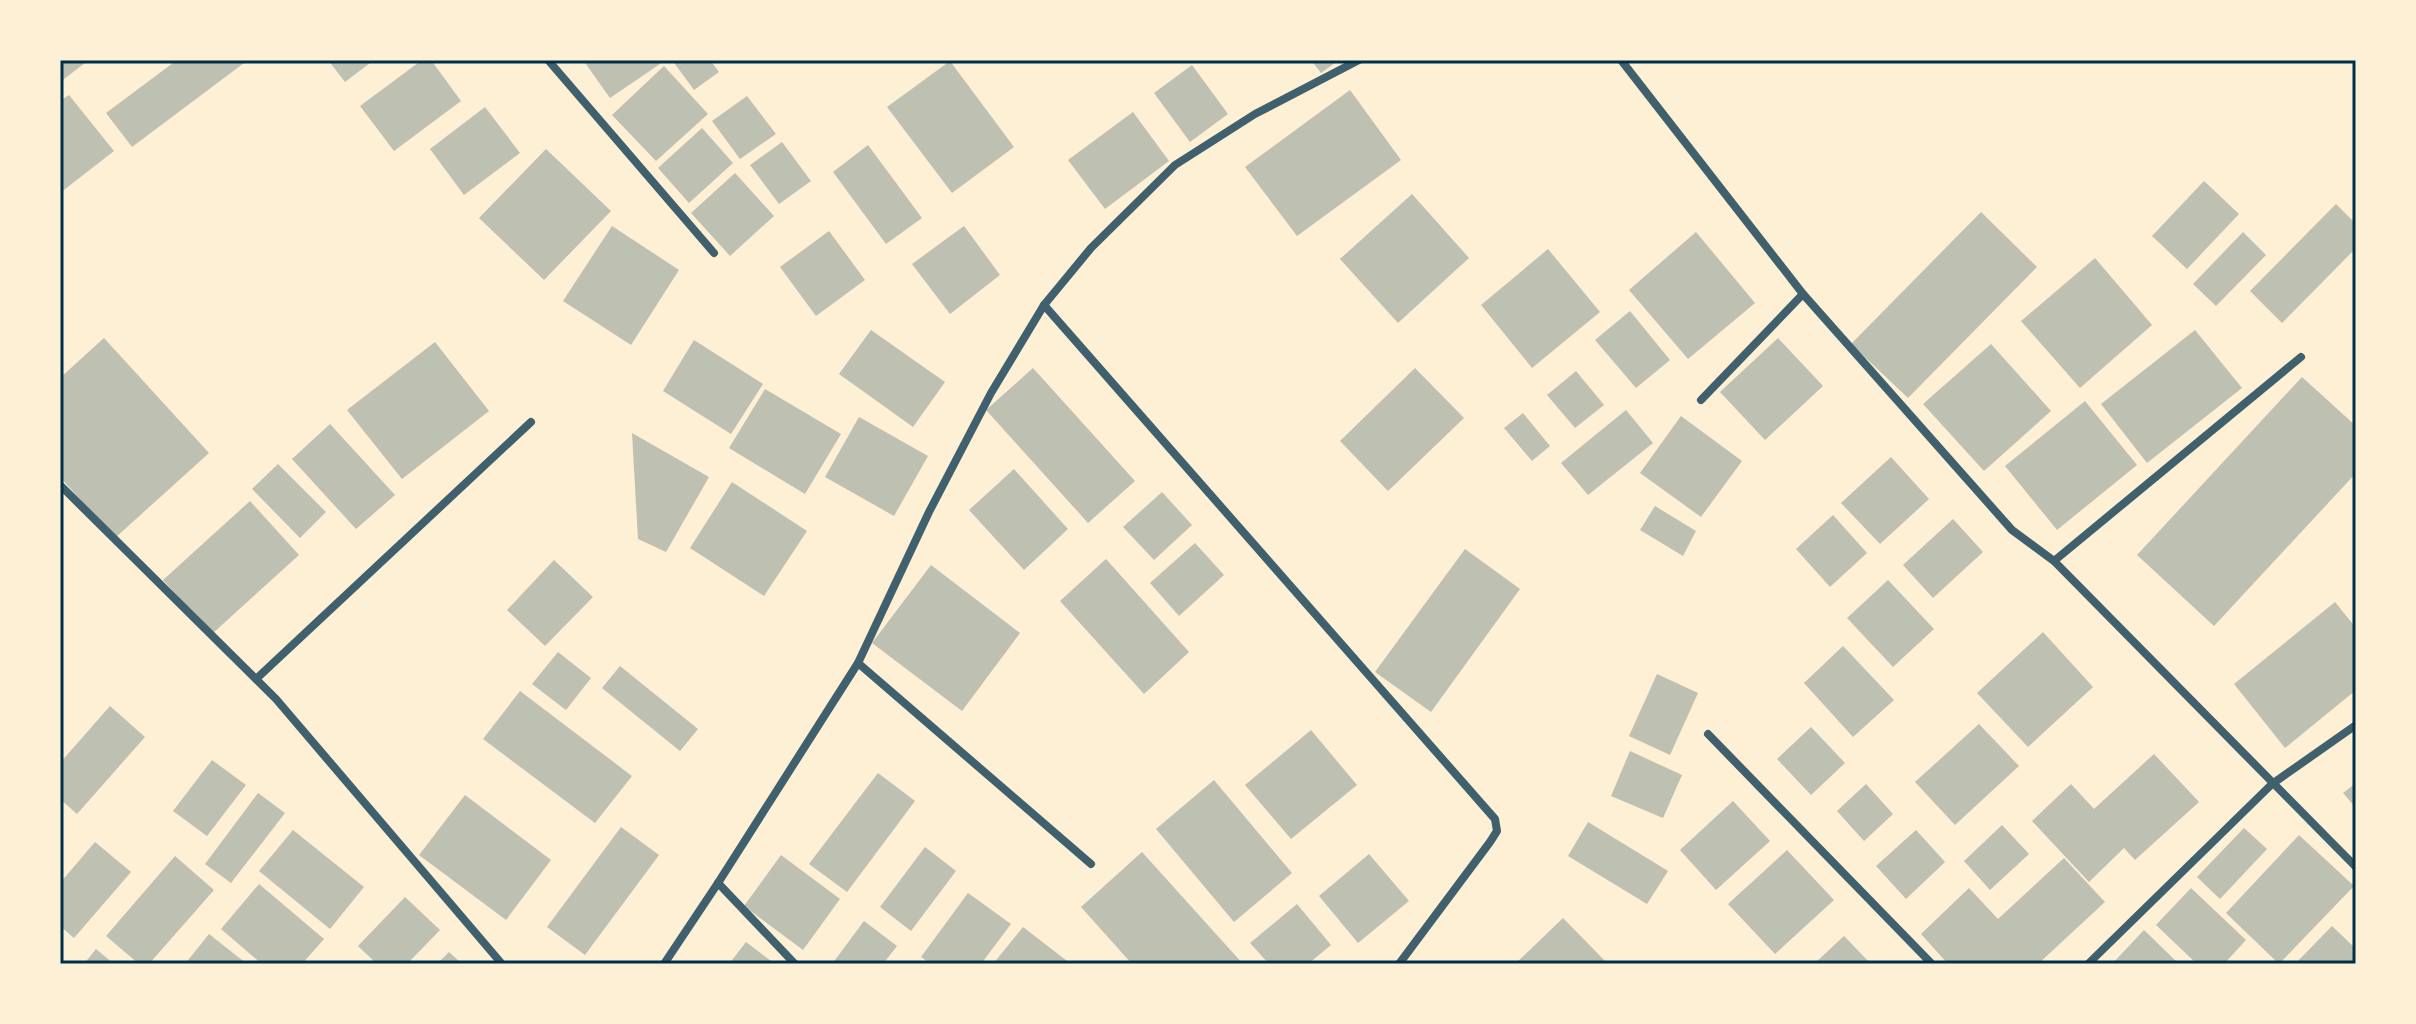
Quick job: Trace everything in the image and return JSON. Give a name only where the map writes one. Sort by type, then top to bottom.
[{"type":"street","points":[[548,60],[714,253]]},
{"type":"street","points":[[664,964],[858,663],[929,512],[991,393],[1044,305],[1091,248],[1175,165],[1255,114],[1359,60]]},
{"type":"street","points":[[1621,60],[1803,294],[2012,530],[2054,561],[2356,867]]},
{"type":"street","points":[[1701,400],[1803,294]]},
{"type":"street","points":[[1044,305],[1495,819],[1497,831],[1490,842],[1399,964]]},
{"type":"street","points":[[2054,561],[2301,357]]},
{"type":"street","points":[[256,679],[531,422]]},
{"type":"street","points":[[60,485],[276,699],[502,964]]},
{"type":"street","points":[[858,663],[1091,864]]},
{"type":"street","points":[[2088,964],[2272,784],[2356,725]]},
{"type":"street","points":[[1708,734],[1932,964]]},
{"type":"street","points":[[718,883],[795,964]]},
{"type":"building","points":[[60,60],[89,60],[60,82]]},
{"type":"building","points":[[177,60],[248,60],[132,147],[106,113]]},
{"type":"building","points":[[328,60],[374,60],[345,82]]},
{"type":"building","points":[[422,60],[431,60],[461,101],[394,151],[360,106]]},
{"type":"building","points":[[583,60],[657,60],[660,64],[610,98]]},
{"type":"building","points":[[672,60],[710,60],[719,72],[694,90]]},
{"type":"building","points":[[1311,60],[1339,60],[1321,73]]},
{"type":"building","points":[[950,61],[1014,147],[952,193],[887,107]]},
{"type":"building","points":[[1192,65],[1228,114],[1190,142],[1154,93]]},
{"type":"building","points":[[664,66],[708,114],[656,161],[612,115]]},
{"type":"building","points":[[1350,90],[1401,160],[1297,236],[1245,167]]},
{"type":"building","points":[[69,95],[114,151],[60,193],[60,101]]},
{"type":"building","points":[[747,96],[776,134],[740,159],[712,121]]},
{"type":"building","points":[[485,107],[520,153],[464,195],[430,149]]},
{"type":"building","points":[[1133,112],[1169,161],[1105,209],[1068,160]]},
{"type":"building","points":[[702,128],[733,163],[689,203],[658,168]]},
{"type":"building","points":[[782,142],[811,181],[779,204],[750,165]]},
{"type":"building","points":[[868,145],[922,218],[886,244],[833,172]]},
{"type":"building","points":[[546,149],[611,211],[544,280],[479,218]]},
{"type":"building","points":[[735,173],[774,216],[730,256],[691,213]]},
{"type":"building","points":[[2204,181],[2239,214],[2187,269],[2152,236]]},
{"type":"building","points":[[1412,194],[1469,258],[1398,323],[1340,259]]},
{"type":"building","points":[[2336,204],[2356,224],[2356,248],[2282,323],[2250,291]]},
{"type":"building","points":[[1981,212],[2037,267],[1908,398],[1851,344]]},
{"type":"building","points":[[612,226],[679,270],[631,345],[563,301]]},
{"type":"building","points":[[964,226],[1000,275],[950,314],[912,264]]},
{"type":"building","points":[[829,231],[865,280],[816,316],[780,267]]},
{"type":"building","points":[[1696,232],[1755,303],[1688,359],[1629,290]]},
{"type":"building","points":[[2243,232],[2266,255],[2216,306],[2193,284]]},
{"type":"building","points":[[1548,249],[1600,312],[1532,368],[1481,305]]},
{"type":"building","points":[[2095,258],[2152,325],[2080,388],[2021,321]]},
{"type":"building","points":[[1630,311],[1670,360],[1636,388],[1595,340]]},
{"type":"building","points":[[871,330],[945,382],[913,427],[839,374]]},
{"type":"building","points":[[2195,330],[2242,388],[2147,463],[2101,404]]},
{"type":"building","points":[[104,338],[209,453],[115,538],[60,477],[60,378]]},
{"type":"building","points":[[1778,338],[1823,386],[1765,440],[1720,392]]},
{"type":"building","points":[[694,340],[763,384],[731,434],[663,391]]},
{"type":"building","points":[[435,342],[489,411],[402,479],[347,410]]},
{"type":"building","points":[[1991,344],[2051,411],[1984,471],[1923,404]]},
{"type":"building","points":[[1033,368],[1135,481],[1088,523],[986,410]]},
{"type":"building","points":[[1415,368],[1464,418],[1388,491],[1340,441]]},
{"type":"building","points":[[1576,371],[1604,405],[1575,428],[1547,395]]},
{"type":"building","points":[[2302,377],[2356,426],[2356,473],[2214,626],[2137,555]]},
{"type":"building","points":[[765,389],[841,434],[805,494],[729,448]]},
{"type":"building","points":[[2085,401],[2137,465],[2057,530],[2005,466]]},
{"type":"building","points":[[1626,410],[1653,443],[1588,495],[1561,463]]},
{"type":"building","points":[[1523,413],[1550,446],[1532,461],[1504,428]]},
{"type":"building","points":[[1681,416],[1742,461],[1701,517],[1640,473]]},
{"type":"building","points":[[859,417],[928,456],[894,516],[825,477]]},
{"type":"building","points":[[330,424],[395,495],[356,529],[292,459]]},
{"type":"building","points":[[632,433],[709,477],[666,552],[638,539]]},
{"type":"building","points":[[1891,457],[1929,499],[1880,544],[1841,503]]},
{"type":"building","points":[[278,464],[326,512],[300,538],[252,489]]},
{"type":"building","points":[[1014,469],[1068,529],[1024,570],[969,510]]},
{"type":"building","points":[[732,482],[807,531],[764,596],[690,548]]},
{"type":"building","points":[[1162,492],[1192,525],[1154,560],[1123,527]]},
{"type":"building","points":[[250,501],[299,555],[212,634],[163,580]]},
{"type":"building","points":[[1655,506],[1696,531],[1683,556],[1640,530]]},
{"type":"building","points":[[1833,515],[1867,553],[1830,587],[1796,549]]},
{"type":"building","points":[[1953,519],[1983,552],[1933,598],[1903,565]]},
{"type":"building","points":[[1195,543],[1224,575],[1179,616],[1150,583]]},
{"type":"building","points":[[1465,549],[1520,589],[1431,712],[1375,672]]},
{"type":"building","points":[[1106,559],[1189,652],[1144,694],[1060,601]]},
{"type":"building","points":[[554,560],[593,597],[545,646],[507,610]]},
{"type":"building","points":[[931,565],[1020,633],[962,711],[872,643]]},
{"type":"building","points":[[1888,580],[1934,629],[1893,667],[1847,618]]},
{"type":"building","points":[[2335,602],[2356,628],[2356,690],[2285,748],[2234,684]]},
{"type":"building","points":[[2043,632],[2093,687],[2028,747],[1977,693]]},
{"type":"building","points":[[1843,646],[1894,700],[1853,737],[1804,683]]},
{"type":"building","points":[[558,652],[591,678],[566,710],[532,684]]},
{"type":"building","points":[[620,666],[698,729],[680,751],[602,688]]},
{"type":"building","points":[[1657,674],[1698,693],[1670,755],[1629,736]]},
{"type":"building","points":[[520,691],[632,776],[595,823],[483,739]]},
{"type":"building","points":[[110,706],[145,737],[77,814],[60,799],[60,763]]},
{"type":"building","points":[[1979,724],[2019,766],[1955,825],[1915,782]]},
{"type":"building","points":[[1811,727],[1845,763],[1811,795],[1777,759]]},
{"type":"building","points":[[1311,730],[1357,785],[1291,839],[1245,785]]},
{"type":"building","points":[[1630,751],[1682,775],[1663,818],[1611,796]]},
{"type":"building","points":[[2154,754],[2199,802],[2135,860],[2124,848],[2089,882],[2032,821],[2071,784],[2094,809]]},
{"type":"building","points":[[212,760],[246,785],[207,836],[173,811]]},
{"type":"building","points":[[878,773],[915,801],[847,892],[809,864]]},
{"type":"building","points":[[1214,780],[1292,873],[1234,922],[1156,829]]},
{"type":"building","points":[[2356,783],[2356,808],[2343,793]]},
{"type":"building","points":[[1866,784],[1893,814],[1864,841],[1837,811]]},
{"type":"building","points":[[258,793],[285,813],[231,883],[205,864]]},
{"type":"building","points":[[465,795],[551,860],[506,920],[419,855]]},
{"type":"building","points":[[1733,801],[1770,841],[1716,890],[1680,850]]},
{"type":"building","points":[[1588,822],[1668,871],[1647,904],[1568,856]]},
{"type":"building","points":[[2002,825],[2029,854],[1990,890],[1964,861]]},
{"type":"building","points":[[621,827],[659,855],[585,955],[547,927]]},
{"type":"building","points":[[2244,828],[2267,849],[2220,899],[2197,877]]},
{"type":"building","points":[[293,830],[364,887],[330,929],[259,871]]},
{"type":"building","points":[[1916,830],[1945,862],[1906,899],[1876,866]]},
{"type":"building","points":[[2299,835],[2354,886],[2279,964],[2226,913]]},
{"type":"building","points":[[95,842],[131,872],[74,938],[60,926],[60,883]]},
{"type":"building","points":[[925,847],[956,871],[911,931],[880,907]]},
{"type":"building","points":[[1787,850],[1834,900],[1775,954],[1728,904]]},
{"type":"building","points":[[1142,852],[1243,964],[1132,964],[1081,907]]},
{"type":"building","points":[[1369,854],[1409,901],[1358,943],[1319,896]]},
{"type":"building","points":[[781,855],[840,899],[803,950],[744,906]]},
{"type":"building","points":[[175,856],[214,890],[149,964],[139,964],[106,936]]},
{"type":"building","points":[[2064,858],[2105,902],[2038,964],[1948,964],[1921,934],[1969,888],[1998,919]]},
{"type":"building","points":[[259,884],[324,939],[302,964],[262,964],[221,929]]},
{"type":"building","points":[[2191,888],[2246,940],[2224,964],[2197,964],[2156,925]]},
{"type":"building","points":[[968,893],[1011,924],[981,964],[931,964],[921,957]]},
{"type":"building","points":[[405,897],[440,930],[407,964],[377,964],[358,946]]},
{"type":"building","points":[[1297,904],[1331,945],[1308,964],[1269,964],[1250,943]]},
{"type":"building","points":[[1563,918],[1608,964],[1515,964]]},
{"type":"building","points":[[864,921],[897,946],[883,964],[832,964]]},
{"type":"building","points":[[2332,926],[2356,949],[2356,964],[2295,964]]},
{"type":"building","points":[[1023,927],[1071,964],[993,964]]},
{"type":"building","points":[[2144,930],[2179,964],[2112,964]]},
{"type":"building","points":[[209,934],[247,964],[185,964]]},
{"type":"building","points":[[1844,936],[1871,964],[1814,964]]},
{"type":"building","points":[[746,942],[771,961],[769,964],[729,964]]},
{"type":"building","points":[[96,949],[114,964],[84,964]]},
{"type":"building","points":[[449,952],[462,964],[437,964]]}]
